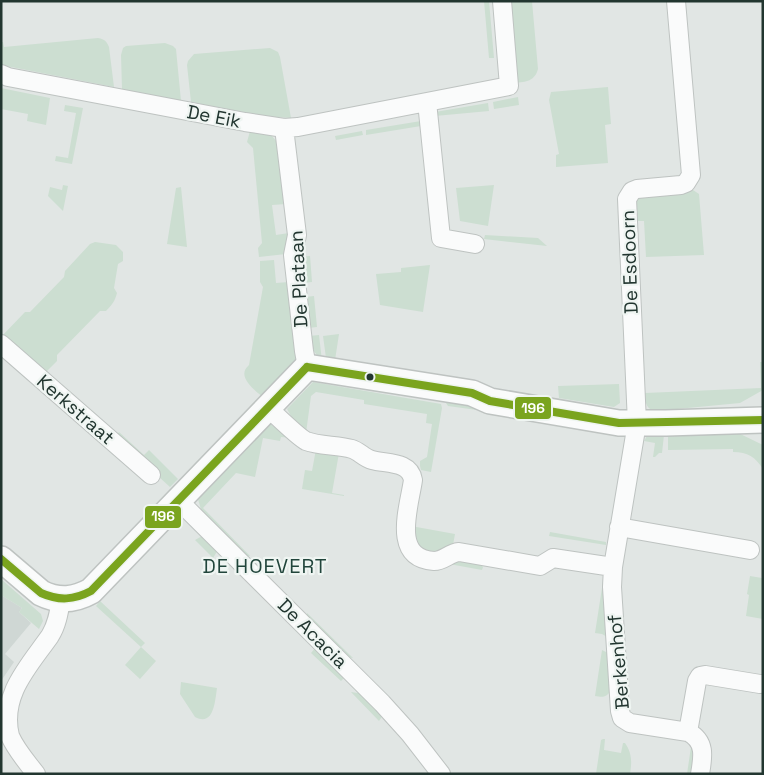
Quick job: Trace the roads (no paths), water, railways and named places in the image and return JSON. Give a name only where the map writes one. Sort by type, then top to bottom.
[{"type":"street","name":"De Eik","points":[[1,74],[8,77],[245,122],[284,128],[298,127],[509,86],[502,1]]},
{"type":"street","name":"De Esdoorn","points":[[637,424],[627,199],[632,191],[637,189],[686,183],[692,169],[676,1]]},
{"type":"street","points":[[427,102],[441,238],[476,244]]},
{"type":"street","name":"De Plataan","points":[[284,128],[296,235],[293,255],[304,351],[308,366]]},
{"type":"street","name":"Kerkstraat","points":[[1,344],[150,475]]},
{"type":"street","points":[[1,559],[41,593],[49,597],[61,600],[81,597],[91,591],[308,366],[472,393],[490,401],[607,421],[637,424],[763,420]]},
{"type":"street","points":[[268,408],[306,441],[353,449],[370,460],[402,465],[407,468],[413,480],[406,523],[407,541],[413,552],[421,558],[441,560],[459,552],[540,566],[553,558],[613,568]]},
{"type":"street","name":"Berkenhof","points":[[637,424],[613,568],[620,711],[622,718],[630,723],[688,732]]},
{"type":"street","name":"De Acacia","points":[[178,500],[370,691],[410,734],[441,774]]},
{"type":"street","points":[[619,527],[750,550]]},
{"type":"street","points":[[36,774],[10,737],[5,719],[6,706],[12,685],[21,670],[50,635],[58,618],[61,600]]},
{"type":"street","points":[[700,774],[703,755],[702,748],[694,735],[688,732],[700,676],[705,675],[760,684]]},
{"type":"district","name":"DE HOEVERT","points":[[265,566]]}]
